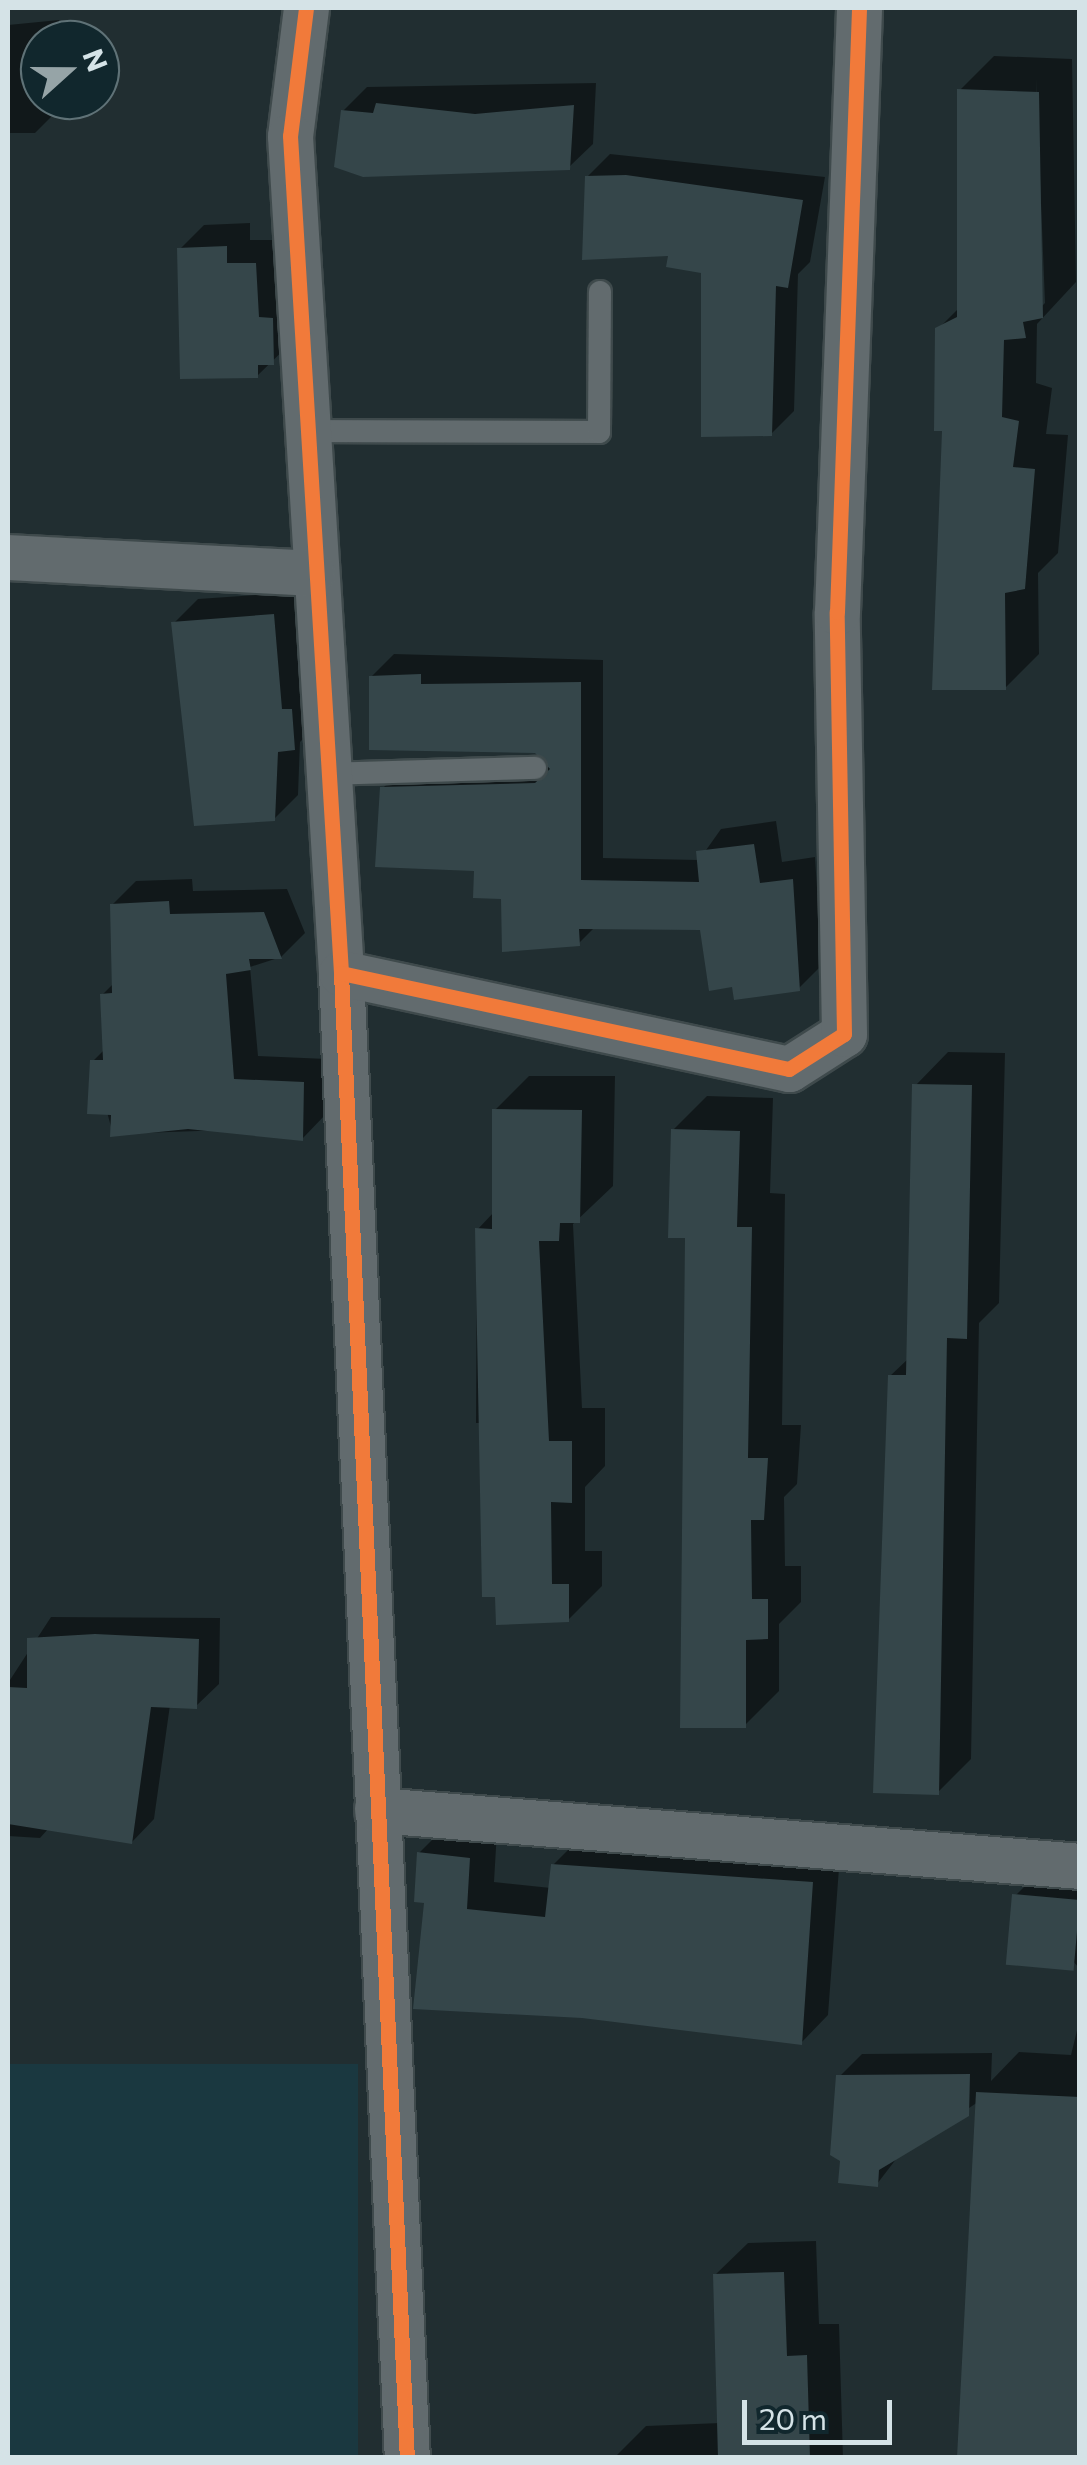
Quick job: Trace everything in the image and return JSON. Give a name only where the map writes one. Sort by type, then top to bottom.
[{"type":"street","points":[[341,974],[788,1070],[844,1034],[837,612],[859,8]]},
{"type":"street","points":[[298,10],[290,136],[312,573],[341,974],[407,2458]]},
{"type":"street","points":[[8,558],[312,573]]},
{"type":"street","points":[[377,1810],[1080,1866]]},
{"type":"lane","points":[[305,431],[598,432],[600,292]]},
{"type":"lane","points":[[327,774],[534,768]]},
{"type":"shaded area","points":[[8,2064],[358,2064],[358,2457],[8,2457]]},
{"type":"building","points":[[957,89],[1039,92],[1043,318],[1023,322],[1026,338],[1004,340],[1002,417],[1019,421],[1013,467],[1035,469],[1025,589],[1005,593],[1006,690],[932,690],[942,431],[934,431],[935,328],[957,317]]},
{"type":"building","points":[[376,103],[475,114],[574,105],[570,170],[363,177],[334,167],[341,110],[373,113]]},
{"type":"building","points":[[626,175],[803,200],[788,288],[776,286],[772,436],[701,437],[701,273],[666,267],[668,256],[582,260],[585,176]]},
{"type":"building","points":[[227,246],[227,263],[256,263],[259,317],[273,318],[274,365],[258,365],[258,378],[180,379],[177,248]]},
{"type":"building","points":[[274,614],[282,709],[292,709],[295,750],[278,752],[275,821],[194,826],[171,622]]},
{"type":"building","points":[[421,674],[421,684],[581,682],[581,880],[699,882],[696,851],[754,844],[760,883],[793,879],[800,991],[734,1000],[732,987],[709,991],[700,930],[579,929],[580,946],[502,952],[501,899],[473,898],[474,871],[375,867],[380,787],[535,783],[550,769],[535,753],[369,750],[369,676]]},
{"type":"building","points":[[169,901],[170,914],[264,912],[282,959],[249,959],[251,970],[226,974],[234,1079],[304,1082],[303,1141],[188,1129],[110,1137],[111,1115],[87,1114],[90,1060],[103,1060],[100,994],[112,993],[110,904]]},
{"type":"building","points":[[912,1084],[972,1085],[967,1339],[947,1338],[939,1795],[873,1793],[888,1375],[906,1375]]},
{"type":"building","points":[[492,1109],[582,1110],[580,1223],[560,1223],[559,1241],[539,1241],[549,1441],[572,1441],[572,1503],[551,1502],[552,1584],[569,1584],[569,1622],[496,1625],[495,1597],[482,1597],[475,1228],[492,1229]]},
{"type":"building","points":[[671,1129],[740,1131],[737,1227],[752,1227],[748,1458],[768,1458],[764,1520],[751,1520],[752,1599],[768,1599],[768,1639],[746,1640],[746,1728],[680,1728],[685,1238],[668,1238]]},
{"type":"building","points":[[95,1634],[199,1639],[197,1709],[151,1707],[132,1844],[8,1824],[8,1687],[27,1688],[27,1638]]},
{"type":"building","points":[[417,1852],[470,1858],[467,1909],[545,1917],[551,1864],[813,1882],[802,2045],[582,2018],[413,2009],[424,1903],[414,1902]]},
{"type":"building","points":[[1012,1894],[1080,1900],[1074,1971],[1006,1965]]},
{"type":"building","points":[[970,2074],[969,2116],[879,2170],[878,2187],[838,2183],[840,2161],[830,2155],[836,2075]]},
{"type":"building","points":[[976,2092],[1080,2097],[1080,2458],[957,2458]]},
{"type":"building","points":[[784,2272],[787,2356],[807,2355],[810,2458],[718,2458],[713,2274]]},
{"type":"cycle path","points":[[306,8],[290,136],[341,973],[407,2458]]},
{"type":"cycle path","points":[[341,973],[789,1069],[844,1034],[837,612],[859,8]]}]
